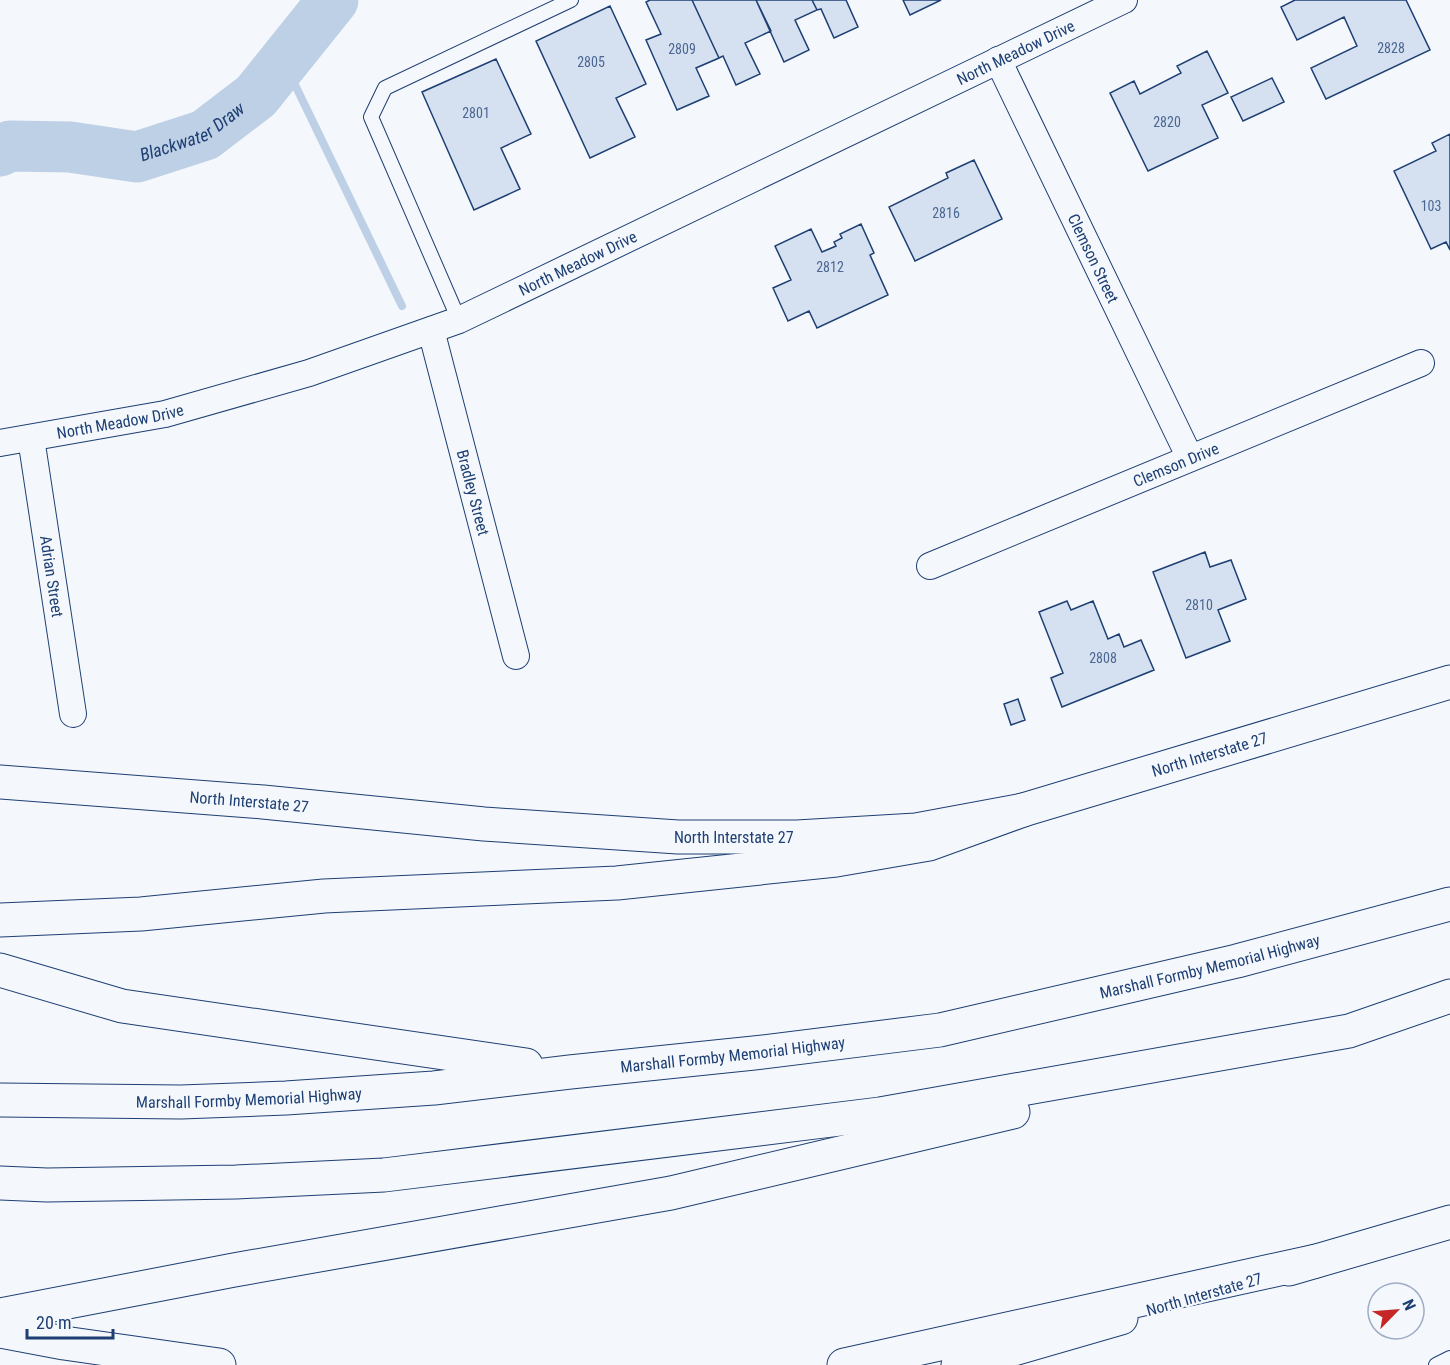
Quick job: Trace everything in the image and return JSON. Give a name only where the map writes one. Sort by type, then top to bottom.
[{"type":"main road","name":"North Interstate 27","points":[[0,782],[264,802],[484,824],[678,837],[797,837],[916,830],[1023,810],[1450,682]]},
{"type":"main road","points":[[0,920],[141,914],[324,896],[617,883],[836,860],[929,844],[1023,810]]},
{"type":"main road","name":"Marshall Formby Memorial Highway","points":[[0,1101],[181,1102],[286,1098],[434,1088],[940,1030],[1237,961],[1450,904]]},
{"type":"main road","points":[[0,970],[122,1006],[570,1072]]},
{"type":"main road","points":[[0,1315],[245,1268],[671,1193],[1349,1031],[1450,996]]},
{"type":"main road","points":[[0,1184],[236,1182],[384,1175],[880,1114],[1349,1031]]},
{"type":"main road","name":"North Interstate 27","points":[[958,1365],[1316,1261],[1446,1227]]},
{"type":"main road","points":[[843,1365],[1316,1261]]},
{"type":"main road","points":[[0,1331],[219,1365]]},
{"type":"street","name":"North Meadow Drive","points":[[0,443],[165,414],[309,373],[459,320],[1124,0]]},
{"type":"street","name":"Clemson Street","points":[[998,60],[1190,458]]},
{"type":"street","name":"Bradley Street","points":[[431,330],[516,656]]},
{"type":"street","name":"Clemson Drive","points":[[930,566],[1421,363]]},
{"type":"street","name":"Adrian Street","points":[[32,438],[73,714]]},
{"type":"lane","points":[[459,320],[371,117],[385,88],[571,0]]},
{"type":"lane","points":[[1436,1365],[1450,1358]]},
{"type":"building","points":[[650,0],[692,0],[719,58],[696,68],[709,96],[677,110],[646,40],[661,34],[646,2]]},
{"type":"building","points":[[692,0],[756,0],[771,31],[745,43],[760,74],[736,85],[723,56],[719,58]]},
{"type":"building","points":[[756,0],[812,0],[817,10],[795,20],[809,50],[784,62]]},
{"type":"building","points":[[812,0],[846,0],[858,27],[834,38],[821,9],[817,10]]},
{"type":"building","points":[[903,0],[941,0],[910,15]]},
{"type":"building","points":[[1295,0],[1406,0],[1430,50],[1326,99],[1311,68],[1357,46],[1344,17],[1297,40],[1281,7]]},
{"type":"building","points":[[610,6],[646,84],[616,98],[635,137],[590,158],[536,41]]},
{"type":"building","points":[[1207,51],[1228,93],[1202,105],[1218,138],[1148,171],[1110,93],[1134,81],[1140,94],[1181,73],[1177,66]]},
{"type":"building","points":[[496,59],[531,134],[501,148],[520,189],[474,210],[422,92]]},
{"type":"building","points":[[1272,78],[1284,102],[1243,121],[1231,97]]},
{"type":"building","points":[[1450,134],[1450,250],[1446,242],[1431,249],[1394,171],[1436,151],[1432,143]]},
{"type":"building","points":[[974,160],[1002,219],[915,261],[889,207],[948,178],[946,173]]},
{"type":"building","points":[[861,224],[874,253],[870,255],[888,295],[817,328],[809,311],[788,321],[773,288],[791,280],[775,246],[811,229],[822,252],[836,246],[834,242],[842,238],[840,234]]},
{"type":"building","points":[[1205,552],[1210,567],[1231,560],[1246,599],[1218,610],[1230,641],[1186,658],[1153,572]]},
{"type":"building","points":[[1067,601],[1071,610],[1093,601],[1108,639],[1119,634],[1124,647],[1141,640],[1154,670],[1062,707],[1051,678],[1063,673],[1039,612]]},
{"type":"building","points":[[1018,699],[1025,720],[1011,725],[1004,704]]},
{"type":"waterway","name":"Blackwater Draw","points":[[0,151],[10,146],[70,147],[137,157],[205,135],[256,96],[333,0]]},
{"type":"waterway","points":[[284,62],[402,306]]}]
